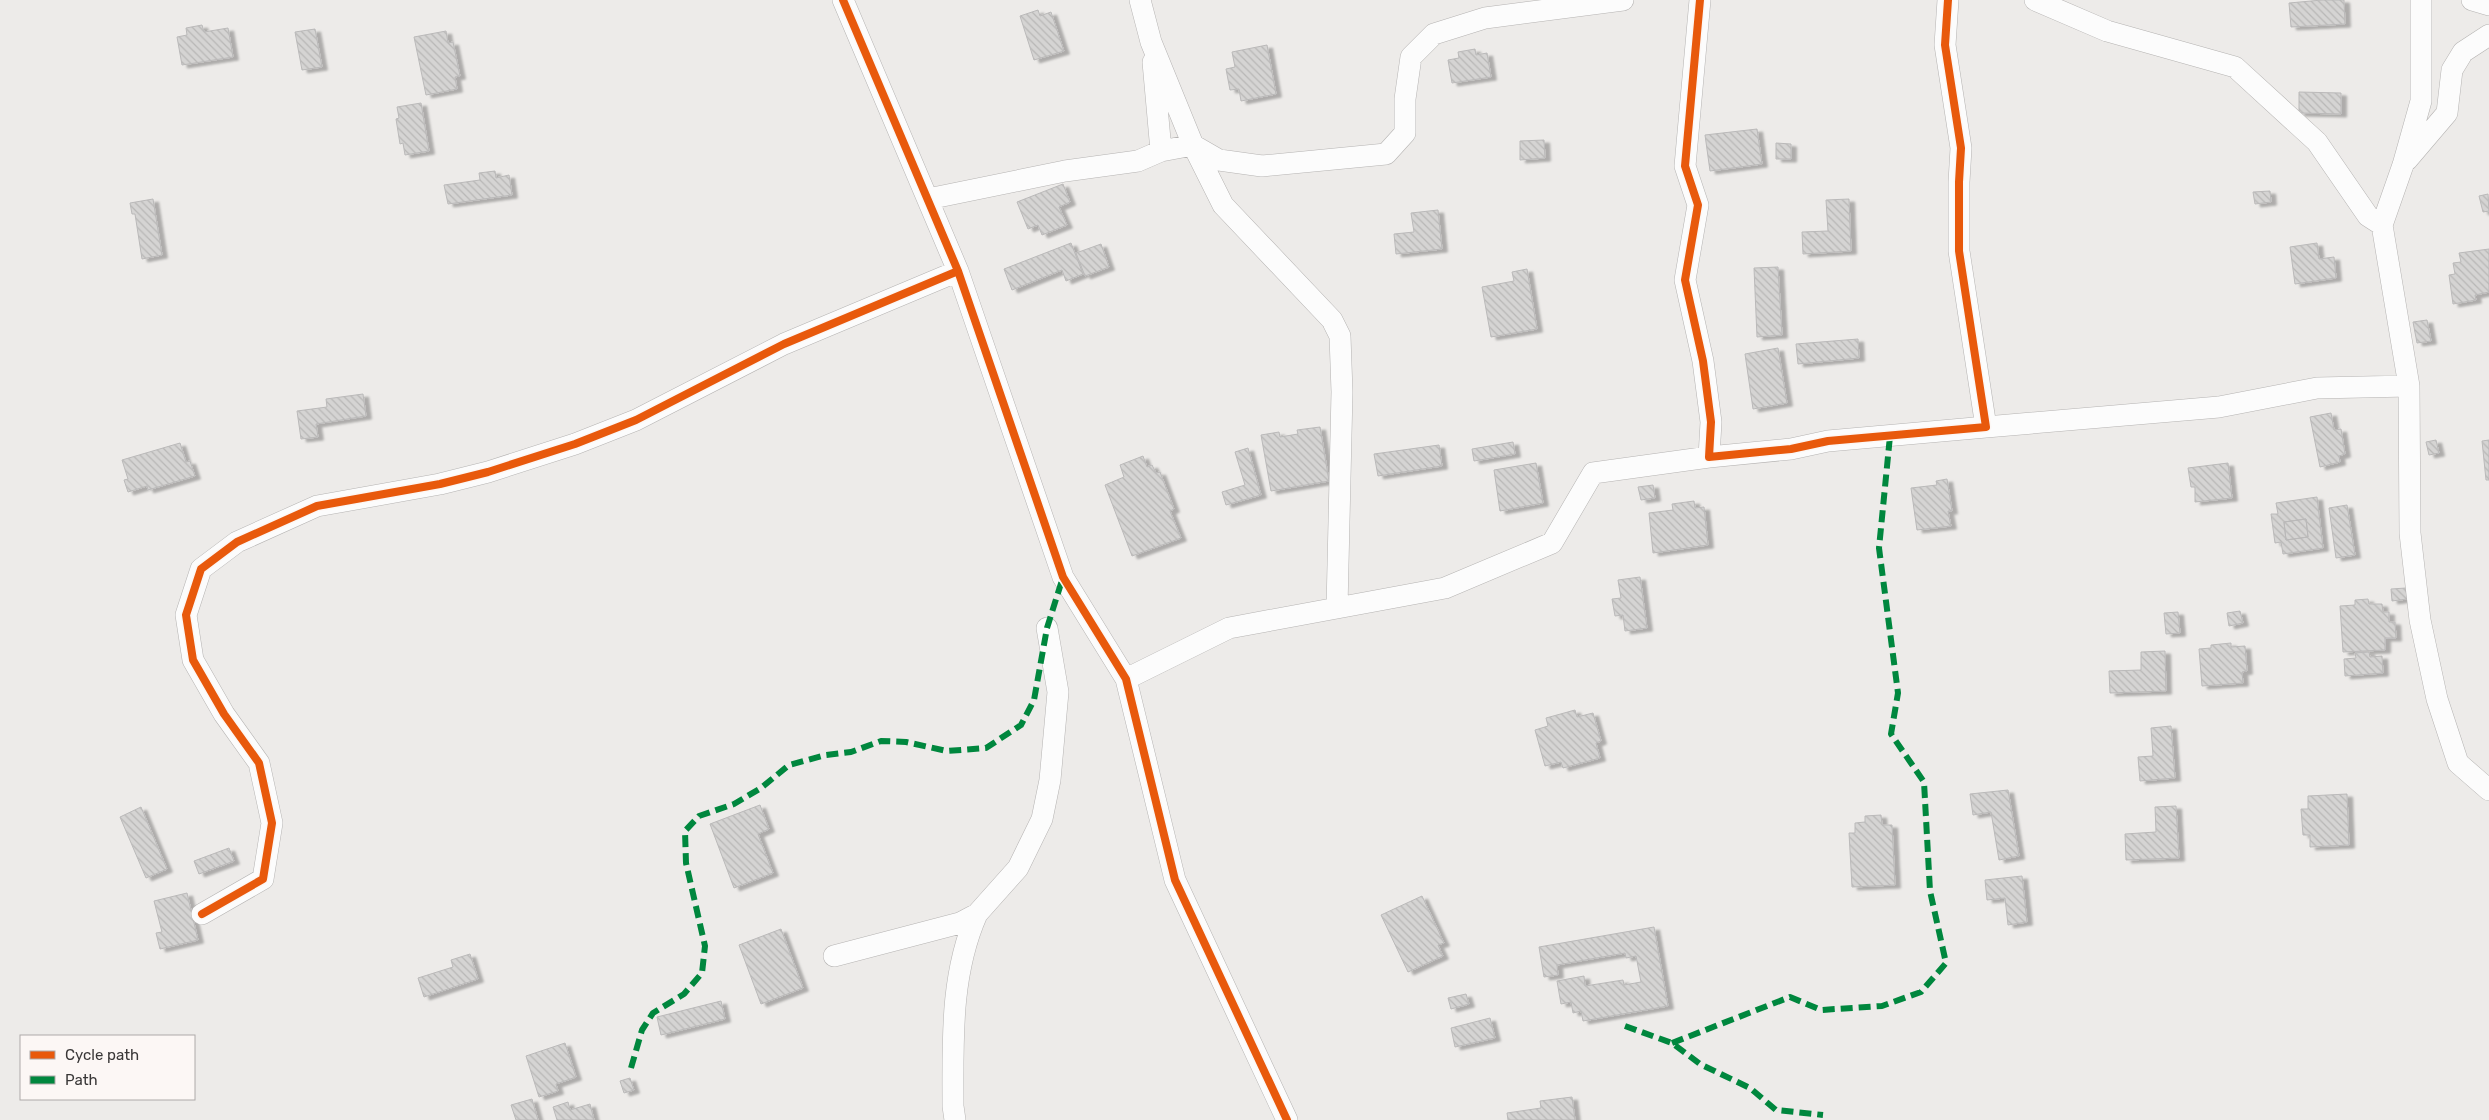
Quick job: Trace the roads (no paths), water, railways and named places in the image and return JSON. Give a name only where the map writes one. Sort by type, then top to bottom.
[{"type":"street","points":[[843,0],[958,271],[1063,577],[1126,679],[1175,880],[1287,1120]]},
{"type":"street","points":[[1140,0],[1151,42],[1193,145],[1223,205],[1332,320],[1340,336],[1342,392],[1337,608]]},
{"type":"street","points":[[928,198],[1065,171],[1138,161],[1160,151],[1193,145],[1219,160],[1262,166],[1386,154],[1404,133],[1405,99],[1411,57],[1434,34],[1485,18],[1622,0]]},
{"type":"street","points":[[1700,0],[1685,166],[1698,205],[1685,280],[1711,422],[1709,457]]},
{"type":"street","points":[[1948,0],[1945,45],[1961,148],[1958,182],[1959,251],[1986,427]]},
{"type":"street","points":[[2035,0],[2107,31],[2235,67],[2317,142],[2368,216],[2382,225]]},
{"type":"street","points":[[2421,0],[2421,102],[2403,165],[2382,225],[2409,386],[2410,533],[2420,620],[2437,698],[2458,763],[2489,790]]},
{"type":"street","points":[[2472,0],[2489,5]]},
{"type":"street","points":[[2403,165],[2447,113],[2452,70],[2463,52],[2489,35]]},
{"type":"street","points":[[1151,42],[1160,151]]},
{"type":"street","points":[[202,914],[263,879],[272,823],[259,763],[224,714],[193,660],[186,615],[201,569],[237,542],[317,506],[440,484],[488,472],[575,444],[636,420],[784,344],[958,271]]},
{"type":"street","points":[[1126,679],[1229,628],[1445,588],[1552,543],[1592,473],[1709,457],[1791,449],[1828,441],[2219,407],[2317,388],[2409,386]]},
{"type":"street","points":[[834,956],[960,923],[976,914],[1018,868],[1042,819],[1050,780],[1058,692],[1047,628]]},
{"type":"street","points":[[956,1120],[953,1106],[954,1000],[960,964],[976,914]]}]
